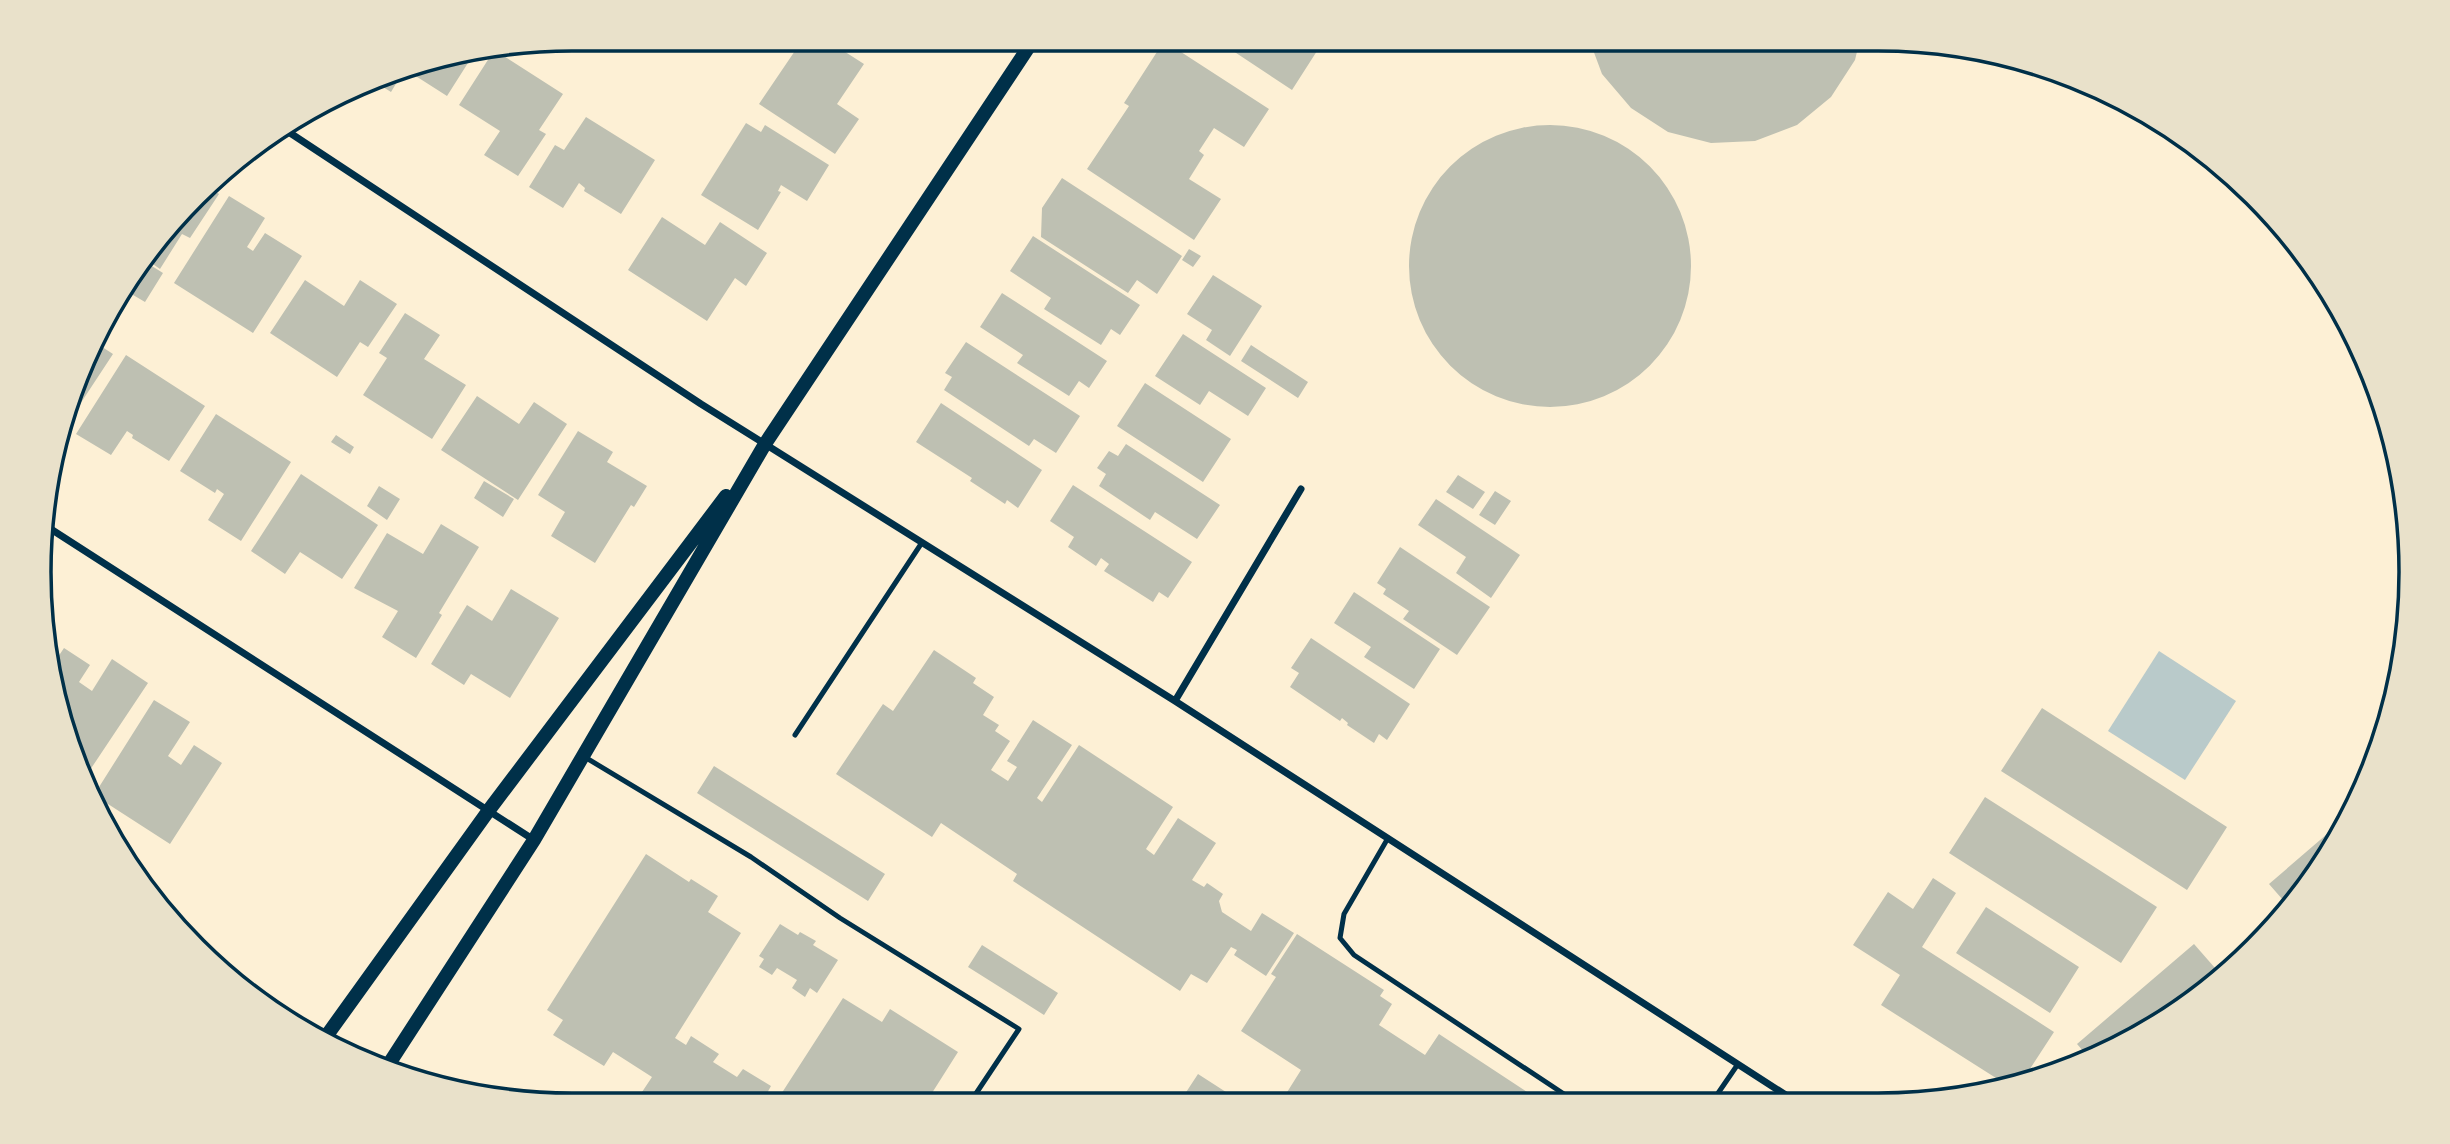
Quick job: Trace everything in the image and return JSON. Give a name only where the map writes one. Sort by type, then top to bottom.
[{"type":"main road","points":[[391,1061],[534,840],[765,444],[1025,51]]},
{"type":"main road","points":[[329,1033],[489,810],[765,444]]},
{"type":"street","points":[[291,133],[765,444],[1175,701],[1783,1093]]},
{"type":"street","points":[[1175,701],[1301,489]]},
{"type":"street","points":[[53,530],[534,840]]},
{"type":"lane","points":[[796,735],[921,544]]},
{"type":"lane","points":[[583,756],[751,857],[840,918],[1019,1029],[977,1093]]},
{"type":"lane","points":[[1388,838],[1344,914],[1340,939],[1354,955],[1562,1093]]},
{"type":"lane","points":[[1718,1093],[1738,1064]]},
{"type":"shaded area","points":[[2159,651],[2236,701],[2185,780],[2108,731]]},
{"type":"building","points":[[795,51],[844,51],[864,64],[837,104],[859,119],[835,154],[759,104]]},
{"type":"building","points":[[1158,51],[1179,51],[1269,109],[1244,147],[1214,128],[1199,151],[1204,155],[1189,179],[1221,199],[1194,240],[1087,169],[1129,106],[1124,103]]},
{"type":"building","points":[[1233,51],[1317,51],[1292,90]]},
{"type":"building","points":[[1593,51],[1857,51],[1855,60],[1831,97],[1797,125],[1755,141],[1711,143],[1668,132],[1631,108],[1602,74]]},
{"type":"building","points":[[503,55],[563,94],[539,130],[546,134],[518,176],[484,155],[500,131],[459,105],[489,58]]},
{"type":"building","points":[[469,61],[447,96],[414,75]]},
{"type":"building","points":[[398,80],[391,92],[382,86]]},
{"type":"building","points":[[586,117],[655,160],[621,214],[584,191],[585,188],[579,183],[563,208],[529,187],[555,145],[564,150]]},
{"type":"building","points":[[746,123],[761,132],[765,125],[829,165],[807,201],[781,185],[778,191],[781,192],[758,230],[701,195]]},
{"type":"building","points":[[1550,125],[1577,128],[1604,136],[1628,149],[1650,166],[1667,188],[1680,212],[1688,239],[1691,266],[1688,293],[1680,320],[1667,344],[1650,366],[1628,383],[1604,396],[1577,404],[1550,407],[1523,404],[1496,396],[1472,383],[1450,366],[1433,344],[1420,320],[1412,293],[1409,266],[1412,239],[1420,212],[1433,188],[1450,166],[1472,149],[1496,136],[1523,128]]},
{"type":"building","points":[[1062,178],[1182,256],[1157,294],[1137,280],[1128,293],[1041,237],[1042,208]]},
{"type":"building","points":[[216,191],[219,194],[190,238],[182,234],[160,269],[152,263],[158,255],[203,203]]},
{"type":"building","points":[[229,196],[265,218],[247,247],[253,251],[265,233],[302,256],[253,333],[174,283]]},
{"type":"building","points":[[662,217],[705,245],[720,222],[767,253],[746,286],[735,278],[707,321],[628,270]]},
{"type":"building","points":[[1033,236],[1140,305],[1120,335],[1111,329],[1101,345],[1044,309],[1051,298],[1010,271]]},
{"type":"building","points":[[1189,249],[1201,256],[1193,267],[1182,260]]},
{"type":"building","points":[[151,265],[163,273],[145,302],[132,294]]},
{"type":"building","points":[[1213,275],[1262,306],[1230,356],[1206,340],[1212,330],[1187,314]]},
{"type":"building","points":[[305,280],[344,306],[360,280],[397,304],[368,347],[360,342],[337,377],[270,333]]},
{"type":"building","points":[[1002,293],[1107,361],[1089,388],[1079,381],[1069,396],[1017,363],[1023,355],[980,327]]},
{"type":"building","points":[[405,313],[440,335],[424,359],[466,385],[432,439],[363,395],[387,358],[379,353]]},
{"type":"building","points":[[1183,334],[1266,388],[1248,416],[1209,391],[1200,405],[1155,376]]},
{"type":"building","points":[[966,342],[1080,416],[1056,453],[1034,439],[1029,446],[944,390],[952,377],[945,373]]},
{"type":"building","points":[[1251,345],[1308,382],[1298,398],[1241,361]]},
{"type":"building","points":[[102,347],[113,354],[76,410]]},
{"type":"building","points":[[126,355],[205,406],[169,461],[132,438],[133,435],[127,431],[111,455],[76,434]]},
{"type":"building","points":[[1145,383],[1231,439],[1203,482],[1117,426]]},
{"type":"building","points":[[477,396],[519,424],[534,402],[567,424],[518,500],[441,450]]},
{"type":"building","points":[[941,403],[1042,470],[1018,508],[1007,500],[1005,504],[970,481],[972,478],[916,442]]},
{"type":"building","points":[[216,414],[291,462],[241,541],[208,520],[224,494],[217,489],[215,493],[180,471]]},
{"type":"building","points":[[578,431],[613,452],[607,462],[647,486],[634,507],[631,505],[595,563],[551,536],[565,512],[538,495]]},
{"type":"building","points":[[336,435],[354,447],[350,454],[331,442]]},
{"type":"building","points":[[1126,444],[1220,505],[1197,539],[1155,512],[1150,520],[1099,486],[1106,474],[1097,468],[1109,451],[1118,456]]},
{"type":"building","points":[[301,474],[378,525],[342,579],[300,552],[285,574],[251,551]]},
{"type":"building","points":[[1458,475],[1485,492],[1473,509],[1446,492]]},
{"type":"building","points":[[484,481],[514,499],[503,517],[474,498]]},
{"type":"building","points":[[1073,485],[1192,562],[1168,598],[1159,592],[1153,602],[1104,571],[1109,564],[1101,558],[1096,566],[1068,547],[1074,537],[1050,521]]},
{"type":"building","points":[[379,486],[400,499],[387,520],[367,506]]},
{"type":"building","points":[[1495,491],[1511,501],[1495,525],[1479,515]]},
{"type":"building","points":[[1436,499],[1520,555],[1491,598],[1456,573],[1466,557],[1418,525]]},
{"type":"building","points":[[441,524],[479,547],[439,613],[442,615],[416,658],[382,637],[398,611],[354,588],[387,533],[423,554]]},
{"type":"building","points":[[1400,547],[1490,607],[1457,655],[1403,619],[1409,611],[1383,594],[1386,589],[1377,583]]},
{"type":"building","points":[[511,589],[559,618],[510,698],[471,674],[464,685],[431,664],[467,605],[492,621]]},
{"type":"building","points":[[1354,592],[1440,649],[1414,689],[1364,657],[1371,647],[1334,623]]},
{"type":"building","points":[[1311,638],[1410,704],[1387,740],[1379,734],[1374,743],[1347,725],[1342,718],[1340,721],[1290,687],[1299,673],[1291,668]]},
{"type":"building","points":[[64,648],[90,665],[79,682],[92,691],[112,659],[148,683],[90,770],[78,740],[58,657]]},
{"type":"building","points":[[934,650],[976,678],[973,683],[994,697],[983,715],[999,725],[995,731],[1010,741],[991,770],[1008,781],[1017,767],[1007,761],[1033,720],[1072,745],[1037,798],[1042,802],[1079,745],[1173,807],[1146,849],[1154,855],[1178,818],[1216,843],[1192,880],[1204,887],[1207,883],[1223,894],[1219,901],[1222,912],[1251,931],[1262,913],[1294,933],[1266,976],[1234,955],[1237,950],[1231,947],[1207,983],[1191,974],[1180,991],[1013,881],[1017,874],[941,823],[932,837],[836,774],[883,704],[893,711]]},
{"type":"building","points":[[154,700],[190,722],[168,756],[181,765],[194,745],[222,763],[170,844],[104,802],[98,788]]},
{"type":"building","points":[[2042,708],[2227,827],[2187,890],[2001,771]]},
{"type":"building","points":[[714,766],[885,874],[868,901],[697,793]]},
{"type":"building","points":[[1985,797],[2157,907],[2121,963],[1949,853]]},
{"type":"building","points":[[2330,832],[2283,900],[2269,884]]},
{"type":"building","points":[[646,854],[689,882],[691,879],[718,896],[708,912],[741,933],[675,1038],[686,1045],[691,1036],[719,1054],[713,1062],[737,1077],[743,1069],[771,1086],[767,1093],[644,1093],[652,1077],[613,1052],[604,1066],[553,1035],[563,1020],[547,1010]]},
{"type":"building","points":[[1933,878],[1956,893],[1922,947],[2054,1032],[2029,1071],[1997,1079],[1881,1005],[1900,975],[1853,945],[1888,892],[1913,909]]},
{"type":"building","points":[[1986,907],[2079,967],[2050,1013],[1956,953]]},
{"type":"building","points":[[780,924],[798,935],[800,932],[816,941],[813,945],[838,960],[817,993],[810,988],[805,997],[792,988],[797,980],[777,968],[772,975],[759,967],[764,959],[759,956]]},
{"type":"building","points":[[1297,934],[1384,990],[1380,996],[1392,1004],[1379,1025],[1425,1055],[1439,1034],[1527,1092],[1287,1093],[1301,1070],[1241,1031],[1276,977],[1271,974]]},
{"type":"building","points":[[2194,944],[2216,969],[2139,1023],[2083,1051],[2077,1044]]},
{"type":"building","points":[[982,945],[1058,993],[1044,1015],[968,967]]},
{"type":"building","points":[[843,998],[882,1022],[890,1009],[958,1052],[932,1093],[782,1093]]},
{"type":"building","points":[[1198,1074],[1227,1093],[1186,1093]]}]
